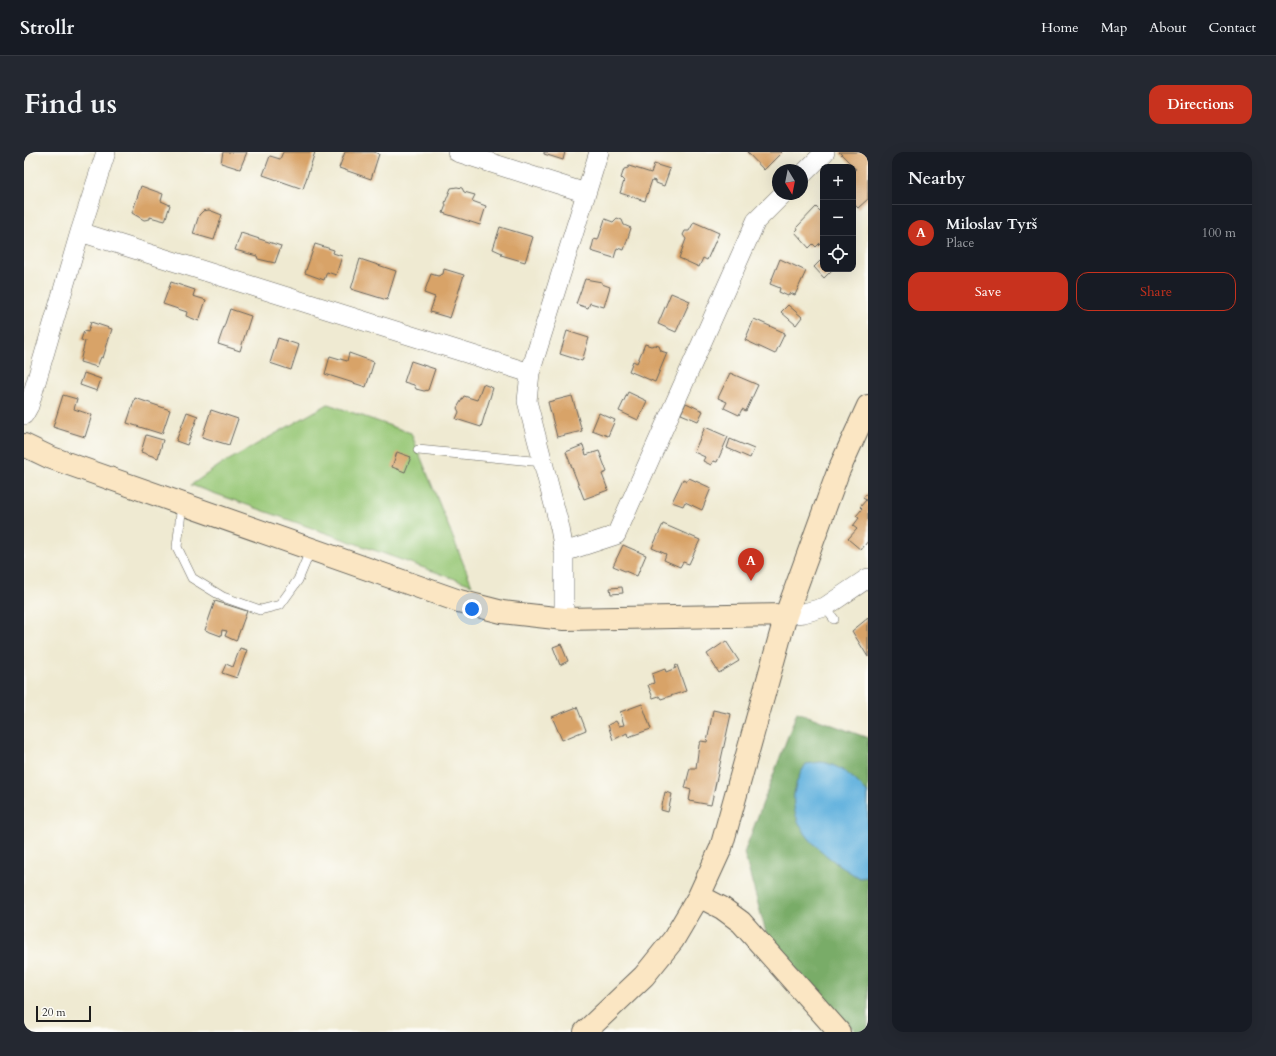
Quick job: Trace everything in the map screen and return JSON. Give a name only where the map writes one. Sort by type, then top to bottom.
[{"type":"street","points":[[24,415],[29,406],[80,232],[106,152]]},
{"type":"street","points":[[457,152],[586,193]]},
{"type":"street","points":[[564,620],[564,552],[560,528],[527,401],[530,373],[599,152]]},
{"type":"street","points":[[808,169],[825,152]]},
{"type":"street","points":[[564,552],[616,535],[756,221],[777,200]]},
{"type":"street","points":[[80,232],[530,373]]},
{"type":"street","points":[[585,1032],[644,976],[672,940],[699,896],[721,848],[786,615],[838,472],[868,406]]},
{"type":"street","points":[[24,445],[50,457],[182,504],[459,600],[502,612],[564,620],[829,613],[868,578]]},
{"type":"street","points":[[699,896],[722,908],[741,922],[839,1032]]},
{"type":"lane","points":[[418,450],[543,462]]},
{"type":"lane","points":[[182,504],[177,547],[192,578],[223,597],[260,610],[280,605],[298,580],[311,549]]},
{"type":"green space","points":[[328,404],[411,433],[472,585],[191,485],[220,465]]},
{"type":"green space","points":[[797,712],[868,738],[868,1032],[856,1032],[768,940],[744,853]]},
{"type":"water","points":[[821,762],[828,763],[841,769],[859,783],[868,794],[868,877],[859,878],[828,857],[804,831],[796,817],[794,801],[797,783],[806,764]]},
{"type":"building","points":[[223,152],[247,152],[240,169],[221,163]]},
{"type":"building","points":[[283,152],[315,152],[303,189],[263,175],[270,156],[280,159]]},
{"type":"building","points":[[345,152],[374,152],[379,154],[371,179],[339,168]]},
{"type":"building","points":[[544,152],[565,152],[563,160],[544,154]]},
{"type":"building","points":[[747,152],[782,152],[764,170]]},
{"type":"building","points":[[839,152],[868,152],[868,199],[858,208],[856,206],[856,164],[851,164]]},
{"type":"building","points":[[654,164],[670,169],[664,186],[652,180],[645,201],[620,193],[624,181],[621,178],[624,169],[628,168],[629,166],[651,173]]},
{"type":"building","points":[[141,186],[163,194],[161,201],[170,205],[165,221],[150,217],[150,219],[144,220],[132,213]]},
{"type":"building","points":[[451,188],[462,188],[464,192],[475,195],[472,201],[486,206],[480,225],[443,213]]},
{"type":"building","points":[[816,207],[820,211],[820,243],[816,247],[813,244],[809,248],[795,232],[798,229],[797,227]]},
{"type":"building","points":[[209,210],[222,215],[214,240],[193,234],[199,215],[203,211]]},
{"type":"building","points":[[617,218],[622,220],[624,225],[631,228],[624,250],[617,248],[614,258],[591,251],[594,239],[598,240],[605,219],[613,222]]},
{"type":"building","points":[[694,222],[719,233],[707,260],[703,258],[699,267],[679,258],[686,239],[683,235],[685,231],[689,231]]},
{"type":"building","points":[[500,227],[533,237],[525,262],[501,255],[502,253],[493,249]]},
{"type":"building","points":[[241,233],[281,246],[275,263],[258,259],[257,256],[235,250]]},
{"type":"building","points":[[315,244],[334,250],[333,253],[342,256],[336,275],[327,272],[324,280],[305,273]]},
{"type":"building","points":[[360,259],[396,271],[387,300],[351,289]]},
{"type":"building","points":[[780,259],[806,271],[795,295],[790,293],[788,296],[779,292],[780,288],[770,284]]},
{"type":"building","points":[[820,261],[820,272],[830,272],[824,278],[814,267]]},
{"type":"building","points":[[444,269],[464,275],[450,318],[430,312],[435,297],[424,293],[431,274],[438,276],[443,274]]},
{"type":"building","points":[[585,279],[602,282],[602,284],[610,287],[604,307],[590,303],[588,308],[576,304]]},
{"type":"building","points":[[171,282],[195,290],[193,296],[206,300],[199,321],[186,316],[187,312],[163,304]]},
{"type":"building","points":[[671,293],[690,301],[676,332],[658,324]]},
{"type":"building","points":[[788,305],[802,317],[796,325],[781,312]]},
{"type":"building","points":[[230,309],[251,316],[240,351],[218,344]]},
{"type":"building","points":[[754,319],[785,333],[775,354],[745,340]]},
{"type":"building","points":[[91,322],[112,329],[103,358],[101,357],[97,367],[80,362],[85,341],[81,340],[84,331],[88,332]]},
{"type":"building","points":[[567,331],[589,338],[582,361],[560,354]]},
{"type":"building","points":[[278,338],[299,345],[291,370],[270,363]]},
{"type":"building","points":[[645,344],[659,346],[661,351],[667,353],[655,382],[629,371],[633,361],[637,363]]},
{"type":"building","points":[[349,353],[374,362],[366,387],[325,374],[330,356],[347,361]]},
{"type":"building","points":[[411,361],[435,369],[428,390],[424,391],[416,389],[414,385],[404,382]]},
{"type":"building","points":[[84,373],[101,379],[97,391],[80,385]]},
{"type":"building","points":[[730,373],[758,385],[746,411],[742,409],[739,415],[724,408],[727,402],[718,398]]},
{"type":"building","points":[[483,384],[493,388],[481,427],[456,419],[459,412],[457,408],[464,396],[477,400]]},
{"type":"building","points":[[628,392],[647,401],[638,420],[619,411]]},
{"type":"building","points":[[63,395],[77,399],[74,409],[92,415],[85,437],[53,427]]},
{"type":"building","points":[[572,396],[582,431],[557,437],[548,402]]},
{"type":"building","points":[[135,398],[170,410],[162,434],[127,423]]},
{"type":"building","points":[[686,403],[703,411],[698,421],[681,414]]},
{"type":"building","points":[[211,410],[238,419],[229,445],[202,437]]},
{"type":"building","points":[[187,412],[198,416],[187,445],[176,441]]},
{"type":"building","points":[[599,413],[615,420],[608,436],[592,430]]},
{"type":"building","points":[[705,427],[728,437],[717,462],[713,461],[711,465],[703,461],[705,457],[694,452]]},
{"type":"building","points":[[146,435],[163,440],[158,458],[141,452]]},
{"type":"building","points":[[730,439],[754,449],[750,458],[727,448]]},
{"type":"building","points":[[583,445],[586,455],[599,451],[607,472],[602,474],[608,490],[584,499],[566,452]]},
{"type":"building","points":[[397,452],[411,457],[405,472],[392,467]]},
{"type":"building","points":[[689,478],[711,488],[702,510],[685,502],[683,506],[672,502],[683,479],[687,481]]},
{"type":"building","points":[[868,492],[868,541],[861,550],[848,539],[857,529],[853,526],[859,518],[856,516],[862,509],[860,507],[866,500],[863,498]]},
{"type":"building","points":[[663,524],[700,540],[689,564],[683,562],[680,567],[664,560],[666,554],[652,548]]},
{"type":"building","points":[[623,545],[646,555],[637,576],[613,566]]},
{"type":"building","points":[[622,587],[623,593],[611,594],[610,588]]},
{"type":"building","points":[[215,601],[247,611],[236,641],[225,636],[227,631],[222,630],[221,636],[205,630]]},
{"type":"building","points":[[868,618],[868,657],[852,631]]},
{"type":"building","points":[[726,641],[739,661],[719,673],[707,654]]},
{"type":"building","points":[[561,644],[568,661],[560,665],[553,647]]},
{"type":"building","points":[[240,648],[247,650],[237,678],[222,673],[226,664],[233,667]]},
{"type":"building","points":[[677,665],[686,691],[661,699],[659,696],[653,698],[648,685],[654,683],[652,674],[665,669],[666,672],[676,668],[675,666]]},
{"type":"building","points":[[642,704],[651,729],[628,737],[627,733],[613,740],[608,725],[616,721],[619,726],[624,725],[620,712]]},
{"type":"building","points":[[577,707],[586,730],[562,740],[552,717]]},
{"type":"building","points":[[713,710],[731,714],[711,805],[689,801],[691,790],[685,788],[690,768],[696,768],[699,745],[701,741],[707,742]]},
{"type":"building","points":[[665,792],[672,794],[668,812],[661,810]]},
{"type":"place","name":"Miloslav Tyrš","points":[[751,581]]}]
